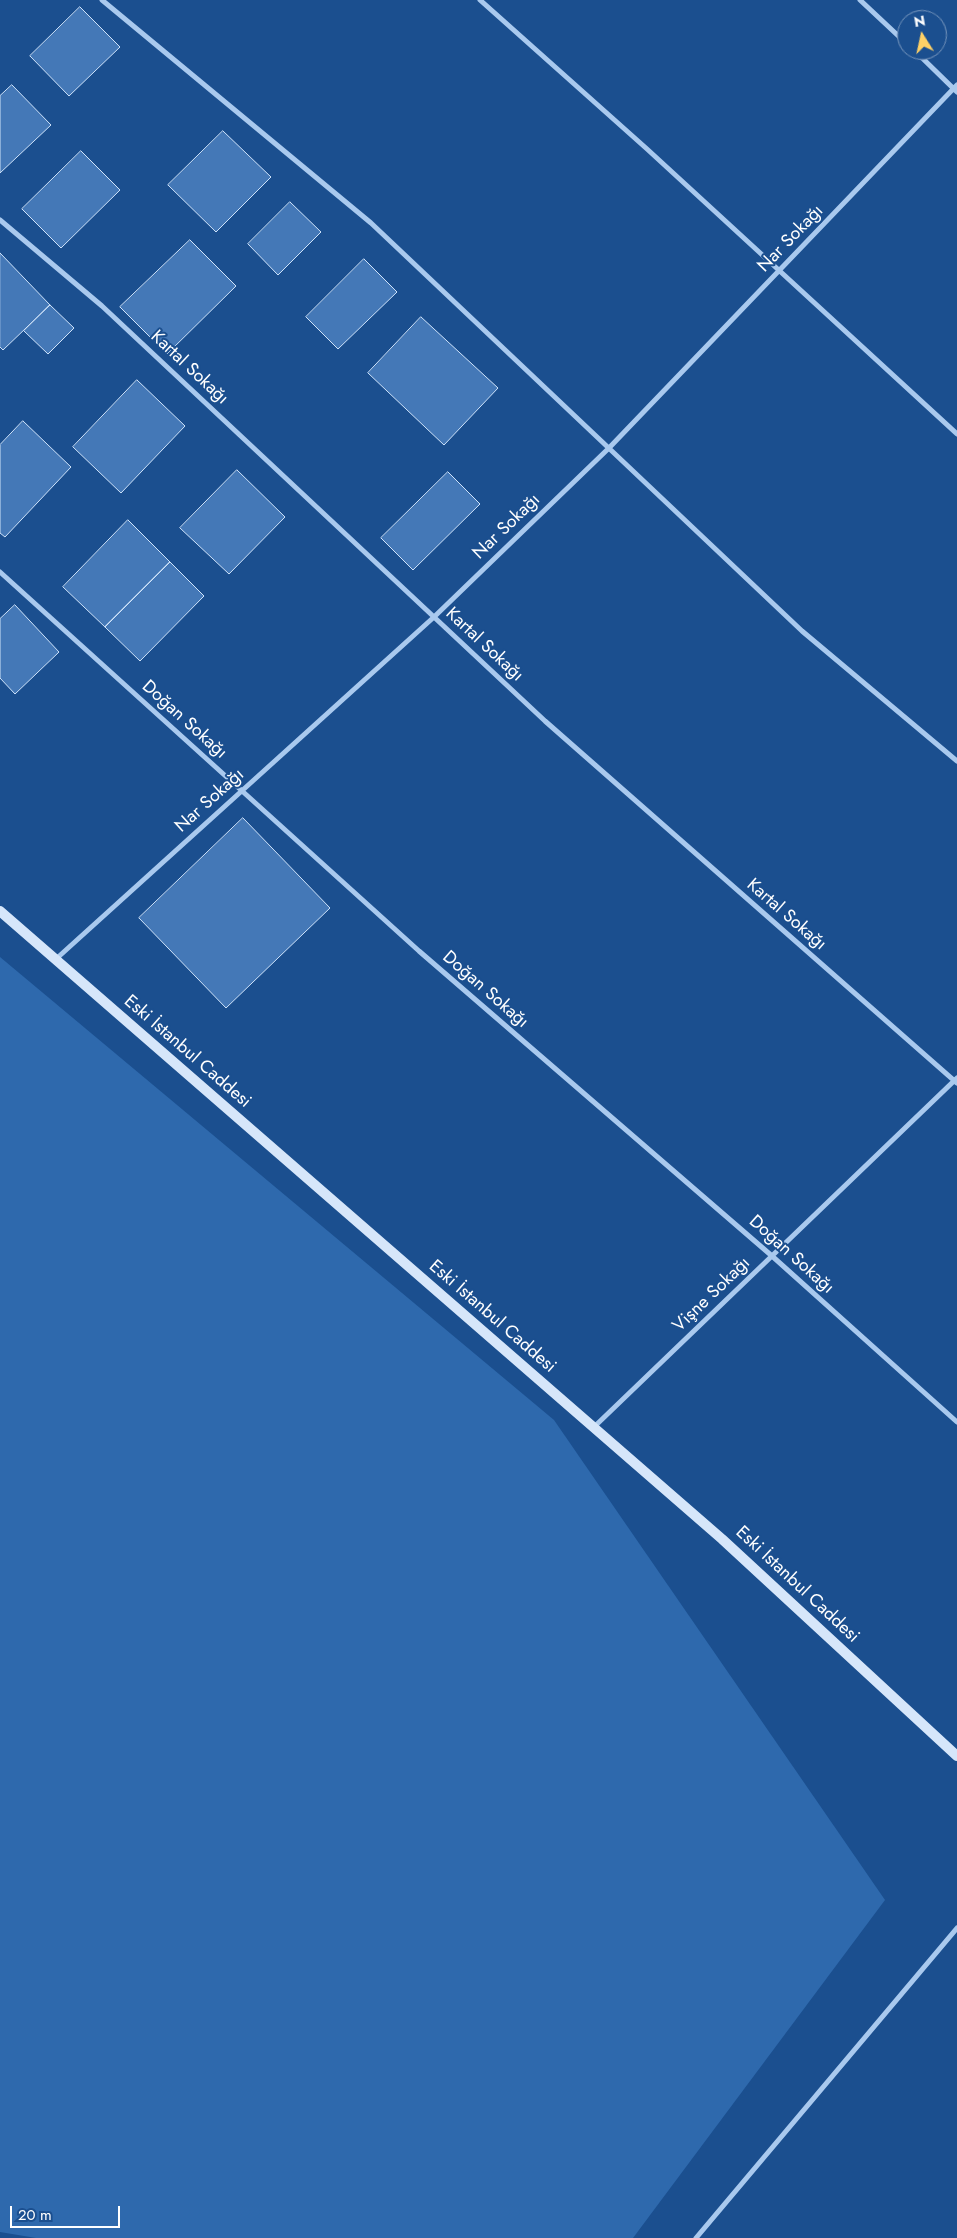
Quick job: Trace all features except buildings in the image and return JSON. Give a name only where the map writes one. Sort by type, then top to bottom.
[{"type":"main road","name":"Eski İstanbul Caddesi","points":[[0,911],[722,1539],[957,1756]]},
{"type":"street","points":[[102,0],[371,223],[802,631],[957,761]]},
{"type":"street","points":[[480,0],[957,434]]},
{"type":"street","points":[[860,0],[897,35]]},
{"type":"street","points":[[925,60],[956,88]]},
{"type":"street","name":"Nar Sokağı","points":[[55,959],[434,617],[609,448],[956,88]]},
{"type":"street","name":"Kartal Sokağı","points":[[0,220],[102,306],[545,721],[956,1081]]},
{"type":"street","name":"Doğan Sokağı","points":[[0,572],[418,951],[772,1256],[957,1422]]},
{"type":"street","name":"Vişne Sokağı","points":[[594,1427],[956,1081]]},
{"type":"street","points":[[696,2238],[957,1928]]},
{"type":"shaded area","points":[[0,957],[554,1420],[885,1900],[633,2238],[36,2238],[0,2232]]}]
